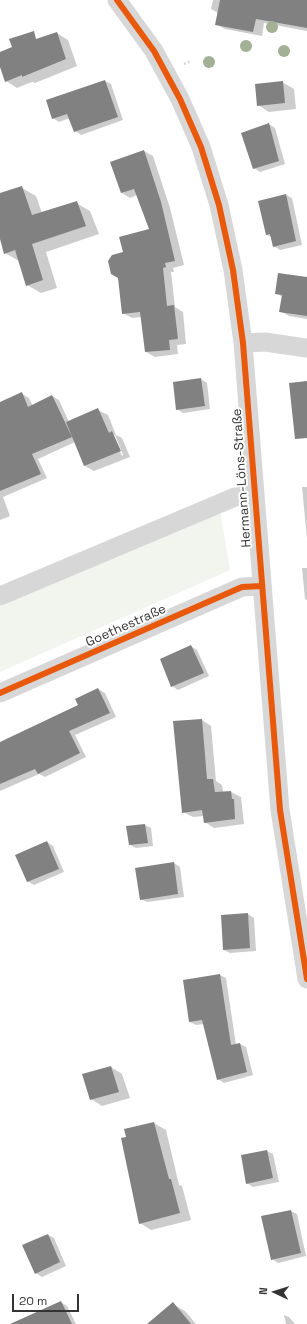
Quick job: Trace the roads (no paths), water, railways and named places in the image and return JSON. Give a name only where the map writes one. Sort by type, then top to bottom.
[{"type":"street","name":"Hermann-Löns-Straße","points":[[117,0],[154,51],[180,99],[201,147],[220,205],[236,288],[243,342],[261,586],[280,810],[307,980]]},
{"type":"street","points":[[243,342],[265,342],[307,348]]},
{"type":"street","points":[[0,596],[235,497],[254,495]]},
{"type":"street","name":"Goethestraße","points":[[0,692],[242,587],[261,586]]}]
